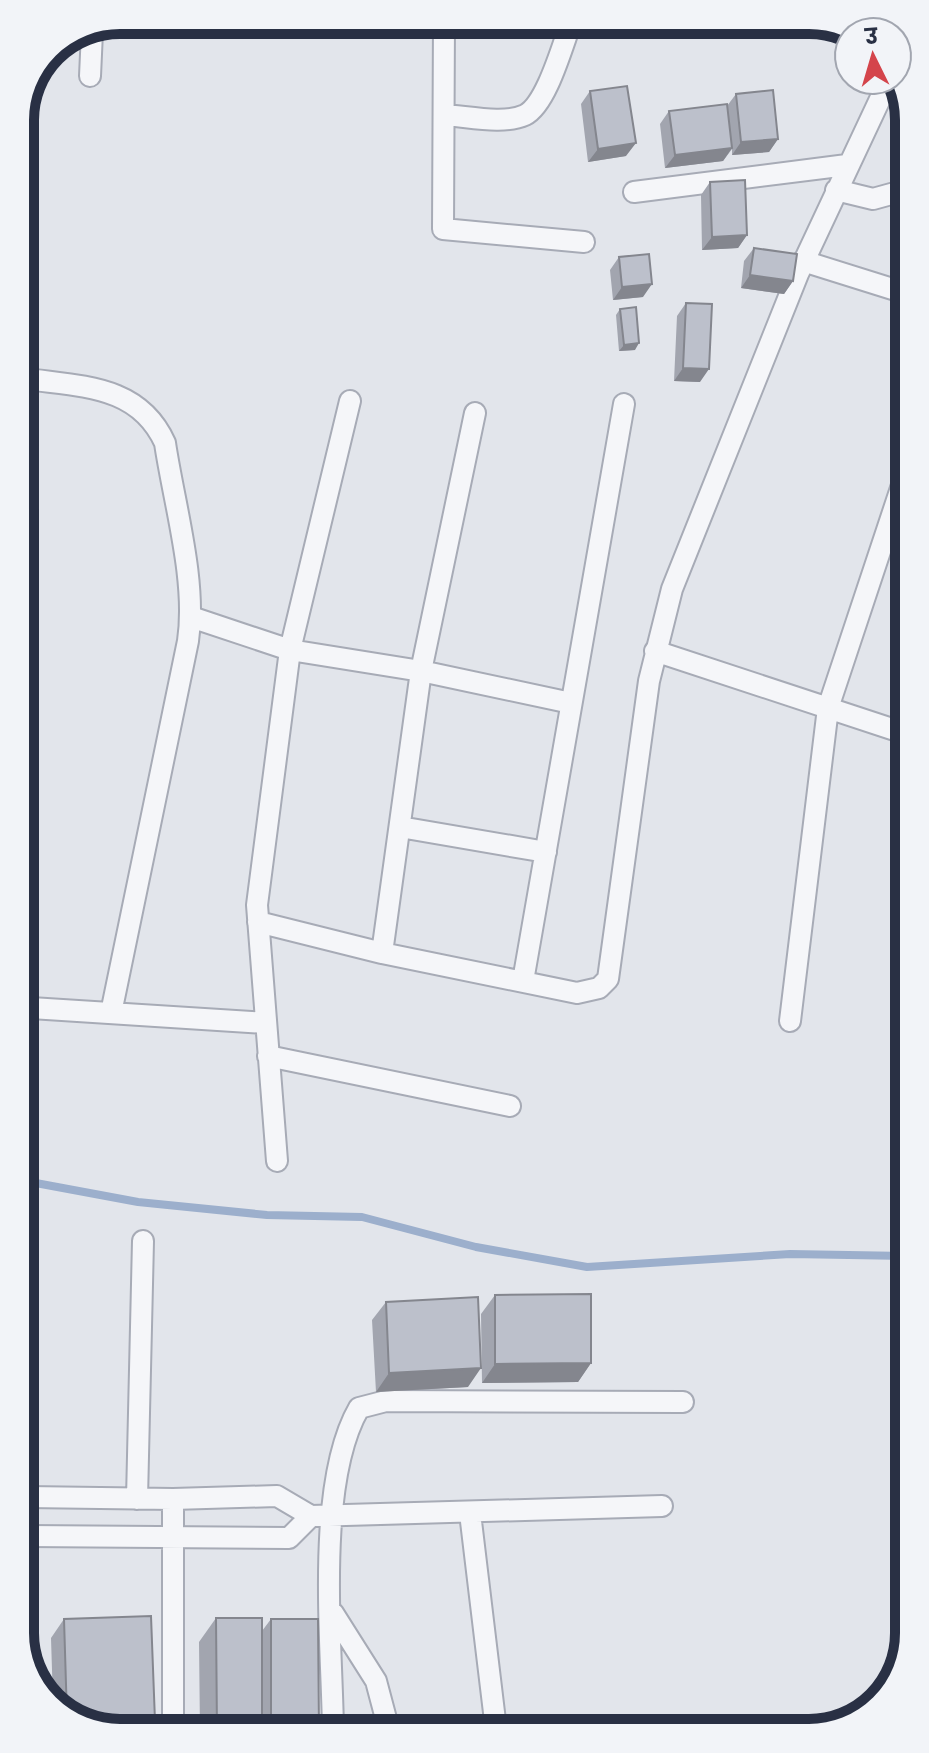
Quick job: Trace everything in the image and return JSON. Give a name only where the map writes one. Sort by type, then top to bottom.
[{"type":"street","points":[[444,34],[443,229],[584,242]]},
{"type":"street","points":[[444,115],[512,118],[525,115],[540,101],[566,34]]},
{"type":"street","points":[[90,76],[92,40]]},
{"type":"street","points":[[258,922],[382,953],[587,993],[599,988],[608,979],[655,651],[672,589],[803,261],[881,96]]},
{"type":"street","points":[[634,192],[847,165]]},
{"type":"street","points":[[836,190],[873,199],[895,193]]},
{"type":"street","points":[[803,261],[895,290]]},
{"type":"street","points":[[34,380],[113,393],[132,403],[155,422],[165,443],[191,617],[111,1013]]},
{"type":"street","points":[[277,1161],[258,922],[290,650],[350,401]]},
{"type":"street","points":[[523,981],[624,404]]},
{"type":"street","points":[[382,953],[421,671],[475,413]]},
{"type":"street","points":[[790,1021],[828,708],[895,506]]},
{"type":"street","points":[[191,617],[290,650],[421,671],[571,703]]},
{"type":"street","points":[[655,651],[895,730]]},
{"type":"street","points":[[400,827],[546,852]]},
{"type":"street","points":[[34,1008],[266,1023]]},
{"type":"street","points":[[268,1056],[510,1106]]},
{"type":"street","points":[[137,1499],[143,1241]]},
{"type":"street","points":[[333,1719],[332,1612],[320,1515],[352,1420],[359,1408],[370,1404],[683,1402]]},
{"type":"street","points":[[34,1497],[173,1499],[277,1496],[320,1515],[662,1506]]},
{"type":"street","points":[[173,1499],[173,1719]]},
{"type":"street","points":[[470,1513],[495,1719]]},
{"type":"street","points":[[34,1536],[289,1538],[320,1515]]},
{"type":"street","points":[[332,1612],[376,1681],[386,1719]]},
{"type":"building","points":[[627,86],[636,143],[598,149],[590,91]]},
{"type":"building","points":[[773,90],[778,139],[741,142],[736,94]]},
{"type":"building","points":[[727,104],[732,148],[675,155],[669,111]]},
{"type":"building","points":[[745,180],[747,235],[712,237],[710,182]]},
{"type":"building","points":[[754,248],[797,254],[793,281],[750,275]]},
{"type":"building","points":[[649,254],[652,284],[622,287],[619,257]]},
{"type":"building","points":[[686,303],[712,304],[709,369],[683,368]]},
{"type":"building","points":[[636,307],[639,343],[624,345],[620,309]]},
{"type":"building","points":[[591,1294],[591,1363],[495,1364],[495,1295]]},
{"type":"building","points":[[478,1297],[481,1368],[389,1373],[386,1302]]},
{"type":"building","points":[[151,1616],[155,1719],[98,1716],[66,1700],[64,1619]]},
{"type":"building","points":[[216,1618],[262,1618],[262,1719],[217,1719]]},
{"type":"building","points":[[271,1619],[318,1619],[319,1719],[271,1719]]},
{"type":"waterway","points":[[34,1183],[138,1202],[267,1215],[362,1217],[476,1247],[587,1267],[790,1254],[895,1256]]}]
